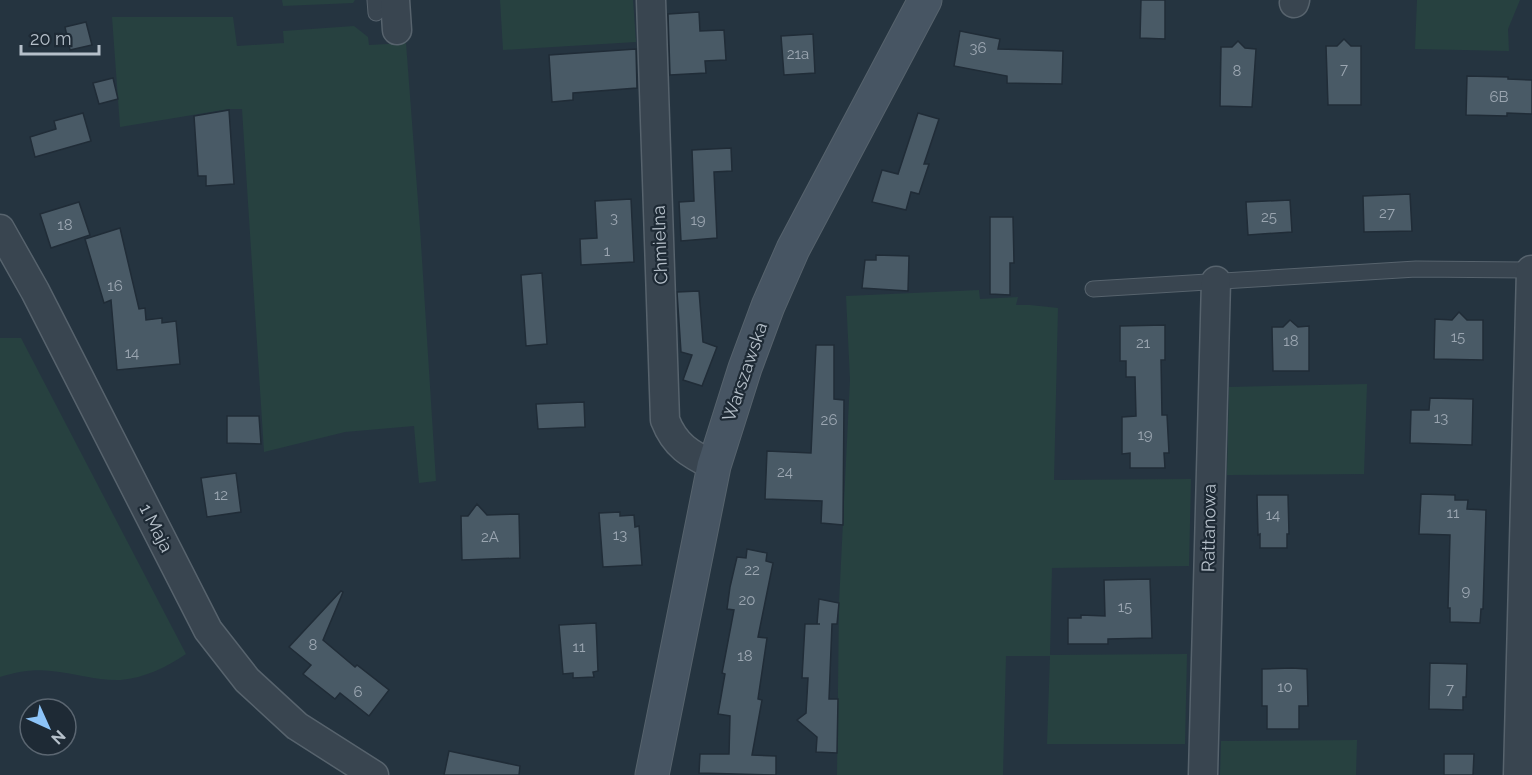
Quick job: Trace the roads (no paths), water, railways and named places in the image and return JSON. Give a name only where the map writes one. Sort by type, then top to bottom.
[{"type":"main road","name":"Warszawska","points":[[652,775],[714,466],[745,368],[768,306],[793,249],[925,0]]},
{"type":"street","name":"Chmielna","points":[[651,0],[665,420],[672,437],[692,455],[714,466]]},
{"type":"street","name":"1 Maja","points":[[0,229],[208,630],[247,680],[297,726],[374,775]]},
{"type":"street","points":[[1518,775],[1532,270]]},
{"type":"street","name":"Rattanowa","points":[[1203,775],[1215,281]]},
{"type":"lane","points":[[1093,289],[1416,269],[1532,270]]}]
